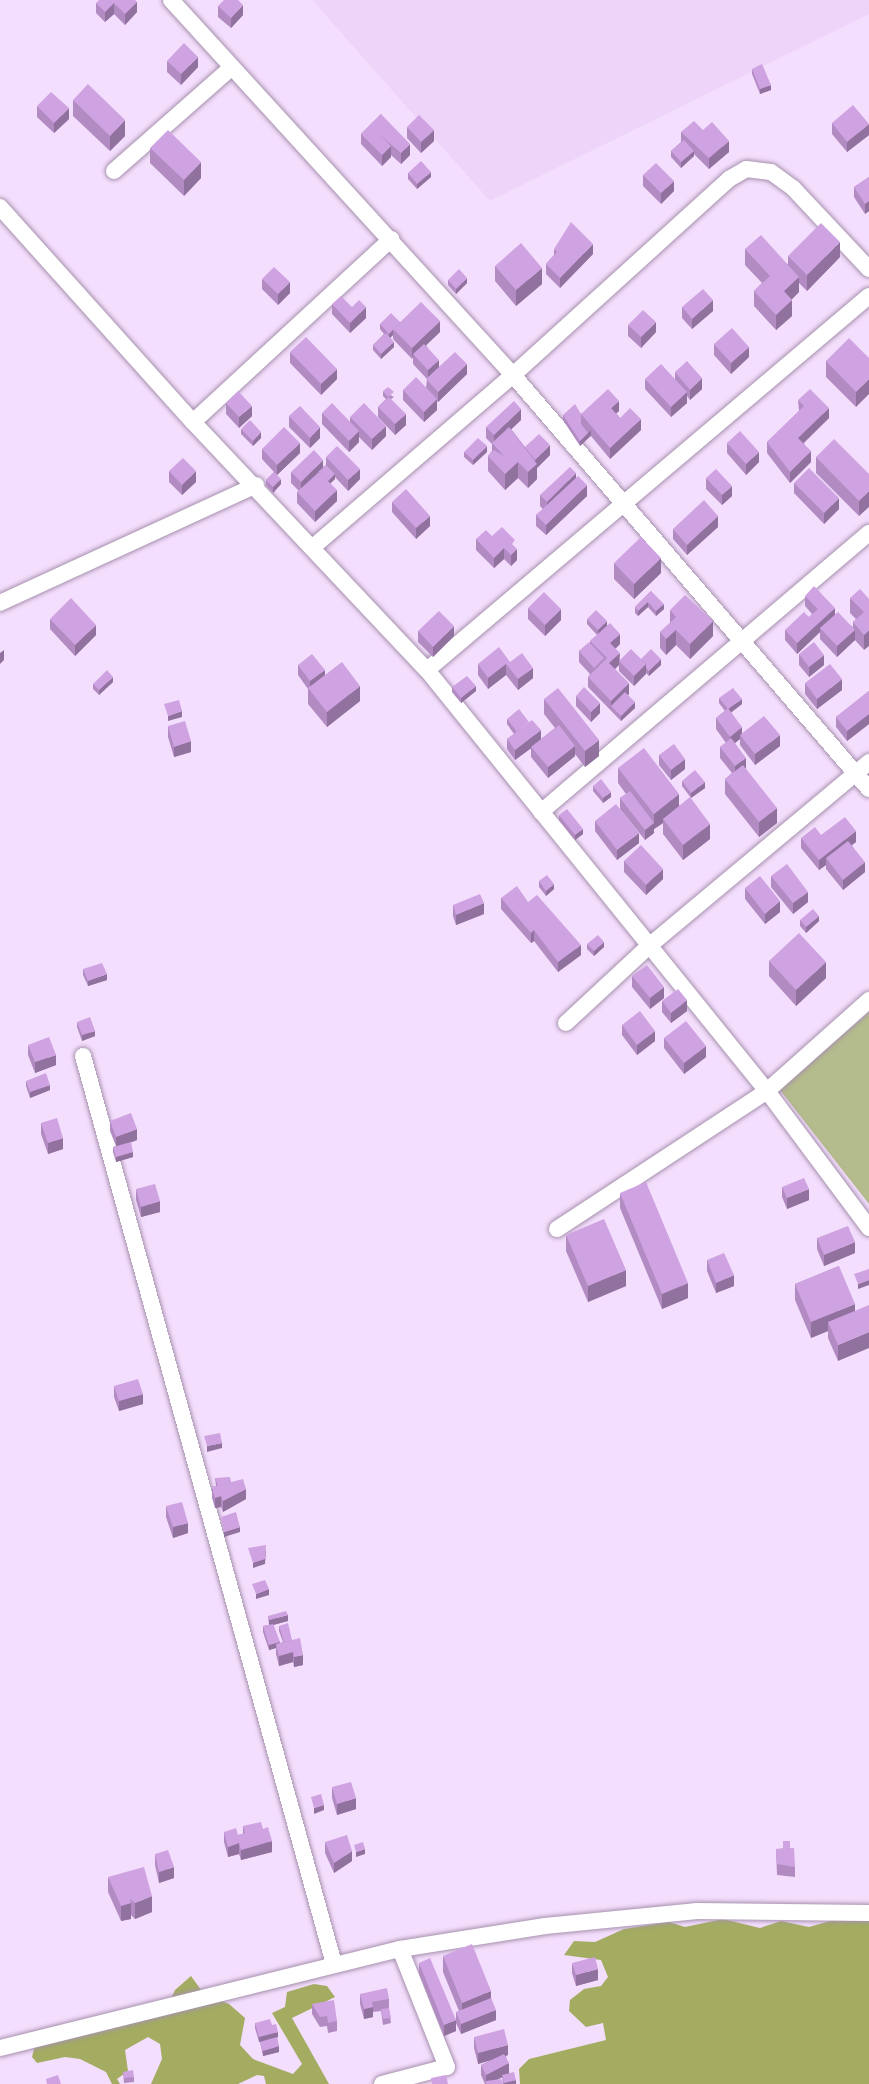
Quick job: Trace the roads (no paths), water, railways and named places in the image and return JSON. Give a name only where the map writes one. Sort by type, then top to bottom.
[{"type":"street","points":[[171,0],[513,375],[869,789]]},
{"type":"street","points":[[114,171],[232,67]]},
{"type":"street","points":[[313,547],[513,375],[729,179],[746,169],[771,172],[793,188],[869,269]]},
{"type":"street","points":[[0,208],[193,422],[256,485],[427,670],[767,1091],[869,1228]]},
{"type":"street","points":[[193,422],[391,239]]},
{"type":"street","points":[[427,670],[869,296]]},
{"type":"street","points":[[0,603],[256,485]]},
{"type":"street","points":[[541,812],[869,533]]},
{"type":"street","points":[[566,1023],[649,946],[869,762]]},
{"type":"street","points":[[557,1229],[767,1091],[869,1000]]},
{"type":"street","points":[[83,1056],[334,1964]]},
{"type":"street","points":[[0,2048],[400,1949],[545,1926],[697,1911],[869,1913]]},
{"type":"street","points":[[382,2084],[447,2067],[400,1949]]}]
